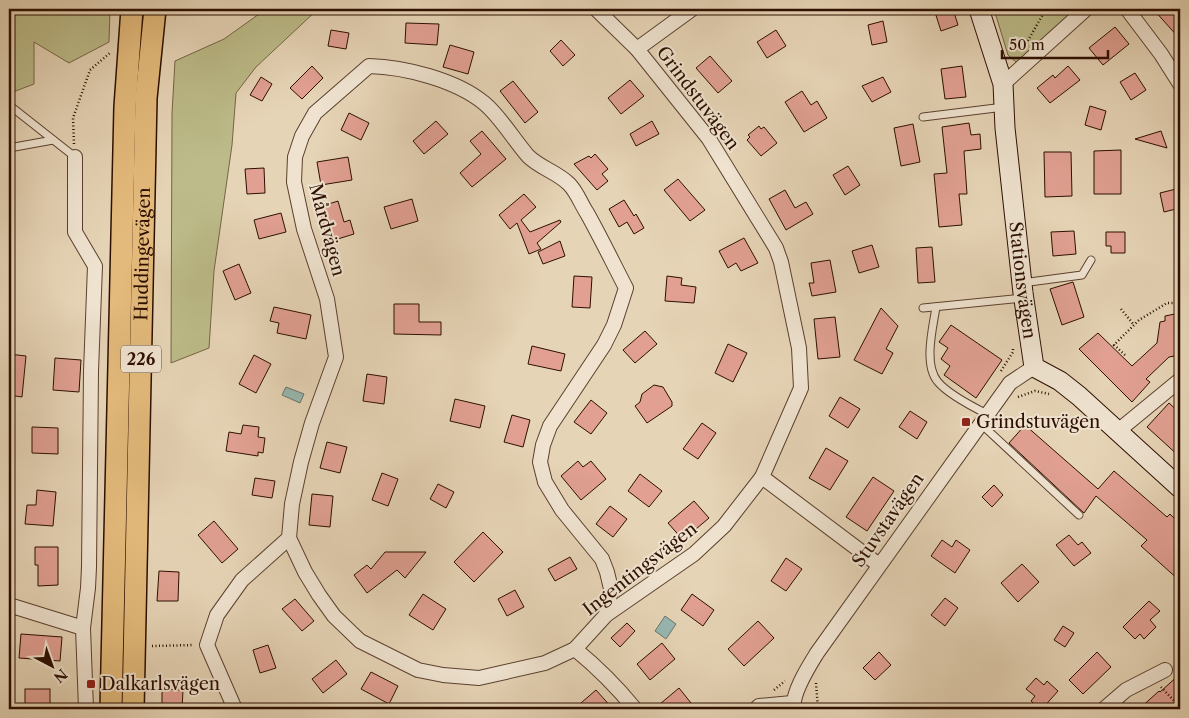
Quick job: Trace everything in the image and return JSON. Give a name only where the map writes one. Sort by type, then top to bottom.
[{"type":"main road","name":"Huddingevägen","points":[[111,709],[125,107],[132,9]]},
{"type":"main road","name":"Huddingevägen","points":[[133,709],[146,98],[155,9]]},
{"type":"street","name":"Grindstuvägen","points":[[596,9],[637,49],[709,139],[776,248],[782,262],[799,348],[801,388],[762,477]]},
{"type":"street","points":[[637,49],[692,9]]},
{"type":"street","name":"Stationsvägen","points":[[979,9],[1003,84],[1023,291],[1034,367]]},
{"type":"street","points":[[1003,84],[1086,9]]},
{"type":"street","points":[[1127,9],[1161,54],[1180,84]]},
{"type":"street","name":"Mårdvägen","points":[[289,538],[292,504],[300,462],[336,357],[327,299],[304,229],[294,182],[295,157],[302,136],[315,113],[369,66],[391,67],[413,72],[443,81],[485,103],[529,156],[543,168],[567,182],[597,230],[626,288],[614,325],[604,345],[550,426],[543,445],[540,462],[546,482],[562,510],[602,559],[611,589],[606,615]]},
{"type":"street","points":[[75,157],[75,232],[95,266],[91,371],[89,567],[83,628],[86,709]]},
{"type":"street","points":[[1034,367],[1060,381],[1180,488]]},
{"type":"street","name":"Stuvstavägen","points":[[793,706],[803,678],[817,653],[983,418],[1010,383],[1034,367]]},
{"type":"street","points":[[1118,431],[1180,380]]},
{"type":"street","points":[[762,477],[879,565]]},
{"type":"street","name":"Ingentingsvägen","points":[[289,538],[305,572],[334,616],[360,641],[418,670],[479,678],[545,663],[575,649],[606,615],[694,554],[724,526],[762,477]]},
{"type":"street","points":[[235,709],[207,644],[217,615],[242,580],[289,538]]},
{"type":"street","points":[[9,605],[83,628]]},
{"type":"street","points":[[575,649],[624,695],[635,709]]},
{"type":"street","points":[[1104,709],[1126,690],[1165,670]]},
{"type":"street","points":[[756,709],[759,706],[793,706]]},
{"type":"lane","points":[[9,105],[75,157]]},
{"type":"lane","points":[[924,117],[1004,107]]},
{"type":"lane","points":[[9,148],[53,140]]},
{"type":"lane","points":[[923,308],[1023,291],[1082,275],[1091,260]]},
{"type":"lane","points":[[936,307],[930,357],[932,370],[938,382],[983,418],[1079,515]]},
{"type":"path","points":[[1025,46],[1046,9]]},
{"type":"path","points":[[75,157],[73,118],[90,70],[112,51]]},
{"type":"path","points":[[1125,355],[1114,345],[1139,320],[1167,303],[1180,303]]},
{"type":"path","points":[[1121,308],[1134,325]]},
{"type":"path","points":[[1017,397],[1035,391],[1052,395]]},
{"type":"path","points":[[148,646],[207,644]]},
{"type":"path","points":[[803,678],[816,684],[818,709]]},
{"type":"path","points":[[1163,689],[1180,707]]},
{"type":"shaded area","points":[[9,9],[110,9],[109,42],[69,63],[34,42],[34,84],[13,92],[9,89]]},
{"type":"shaded area","points":[[266,9],[318,9],[256,67],[236,93],[232,145],[214,271],[209,348],[171,363],[172,113],[175,61],[224,39]]},
{"type":"shaded area","points":[[994,9],[1075,9],[1028,54],[1016,62],[1008,55]]},
{"type":"water","points":[[286,387],[304,394],[300,403],[282,395]]},
{"type":"water","points":[[665,616],[676,624],[666,639],[655,631]]},
{"type":"building","points":[[934,9],[953,9],[958,25],[941,31]]},
{"type":"building","points":[[1153,9],[1180,9],[1180,39]]},
{"type":"building","points":[[883,21],[887,42],[872,45],[868,25]]},
{"type":"building","points":[[406,23],[439,24],[437,45],[405,43]]},
{"type":"building","points":[[1115,27],[1129,44],[1103,65],[1089,48]]},
{"type":"building","points":[[331,30],[349,33],[346,49],[328,46]]},
{"type":"building","points":[[776,30],[786,46],[767,58],[757,42]]},
{"type":"building","points":[[561,40],[575,55],[563,66],[550,51]]},
{"type":"building","points":[[450,45],[474,52],[468,74],[443,67]]},
{"type":"building","points":[[710,56],[732,81],[718,93],[696,68]]},
{"type":"building","points":[[312,66],[323,78],[302,99],[290,88]]},
{"type":"building","points":[[962,66],[966,97],[945,99],[941,69]]},
{"type":"building","points":[[1068,66],[1080,80],[1050,103],[1037,88],[1053,75],[1055,78]]},
{"type":"building","points":[[1135,73],[1146,90],[1131,100],[1120,82]]},
{"type":"building","points":[[261,77],[272,84],[262,101],[250,95]]},
{"type":"building","points":[[883,77],[891,92],[872,102],[862,86]]},
{"type":"building","points":[[630,80],[644,96],[621,114],[608,98]]},
{"type":"building","points":[[513,81],[538,112],[525,123],[500,91]]},
{"type":"building","points":[[802,91],[811,105],[817,101],[827,118],[804,132],[785,102]]},
{"type":"building","points":[[1090,106],[1106,111],[1101,130],[1085,125]]},
{"type":"building","points":[[349,113],[369,123],[361,140],[341,130]]},
{"type":"building","points":[[436,121],[448,134],[424,154],[413,141]]},
{"type":"building","points":[[652,121],[659,134],[636,146],[630,134]]},
{"type":"building","points":[[969,123],[971,135],[980,134],[981,149],[964,151],[967,194],[959,194],[962,225],[939,227],[934,174],[947,173],[942,127]]},
{"type":"building","points":[[913,124],[920,162],[901,166],[894,128]]},
{"type":"building","points":[[759,126],[761,129],[764,127],[777,143],[761,156],[747,140],[750,137],[748,135]]},
{"type":"building","points":[[482,131],[506,159],[472,187],[460,173],[481,154],[470,141]]},
{"type":"building","points":[[1161,131],[1167,148],[1135,139]]},
{"type":"building","points":[[1121,150],[1121,194],[1094,194],[1094,151]]},
{"type":"building","points":[[1044,152],[1071,152],[1072,196],[1045,197]]},
{"type":"building","points":[[595,154],[608,169],[602,174],[608,181],[597,190],[574,164],[589,156],[591,158]]},
{"type":"building","points":[[348,157],[352,180],[321,185],[317,162]]},
{"type":"building","points":[[848,166],[860,185],[845,195],[833,175]]},
{"type":"building","points":[[264,168],[265,193],[247,194],[245,169]]},
{"type":"building","points":[[678,179],[705,210],[690,221],[664,190]]},
{"type":"building","points":[[1180,188],[1180,208],[1164,212],[1160,193]]},
{"type":"building","points":[[785,190],[795,208],[806,202],[813,214],[786,230],[769,199]]},
{"type":"building","points":[[524,194],[536,207],[521,220],[530,232],[560,220],[561,222],[537,243],[541,249],[529,254],[517,223],[510,229],[499,215]]},
{"type":"building","points":[[412,199],[418,221],[391,229],[384,207]]},
{"type":"building","points":[[624,200],[634,216],[636,214],[644,228],[634,234],[627,222],[619,227],[609,209]]},
{"type":"building","points":[[338,201],[344,222],[350,220],[354,234],[328,242],[319,207]]},
{"type":"building","points":[[281,213],[286,232],[259,239],[254,220]]},
{"type":"building","points":[[1074,231],[1076,254],[1053,256],[1051,232]]},
{"type":"building","points":[[1106,232],[1125,232],[1125,253],[1111,253],[1111,246],[1106,246]]},
{"type":"building","points":[[744,238],[758,263],[741,271],[736,263],[728,268],[719,251]]},
{"type":"building","points":[[560,241],[565,256],[543,264],[538,252]]},
{"type":"building","points":[[872,245],[879,267],[859,273],[852,251]]},
{"type":"building","points":[[932,247],[935,282],[918,283],[916,248]]},
{"type":"building","points":[[830,260],[836,292],[812,296],[809,283],[814,283],[811,263]]},
{"type":"building","points":[[239,264],[251,293],[235,300],[223,271]]},
{"type":"building","points":[[574,276],[592,277],[590,308],[572,307]]},
{"type":"building","points":[[667,276],[682,278],[681,285],[696,287],[694,303],[665,301]]},
{"type":"building","points":[[1073,282],[1084,317],[1062,325],[1050,289]]},
{"type":"building","points":[[394,304],[419,304],[419,322],[441,322],[441,335],[394,334]]},
{"type":"building","points":[[274,307],[311,315],[306,339],[277,333],[279,323],[270,321]]},
{"type":"building","points":[[881,308],[898,326],[886,349],[893,353],[882,374],[854,360]]},
{"type":"building","points":[[1180,313],[1180,355],[1169,357],[1146,379],[1150,382],[1132,402],[1079,349],[1098,333],[1132,366],[1157,343],[1160,322],[1165,321],[1165,316]]},
{"type":"building","points":[[835,317],[840,357],[818,359],[814,319]]},
{"type":"building","points":[[951,325],[1002,360],[976,398],[944,375],[950,366],[941,359],[948,348],[939,342]]},
{"type":"building","points":[[645,331],[657,344],[635,363],[623,350]]},
{"type":"building","points":[[728,344],[747,353],[733,382],[715,373]]},
{"type":"building","points":[[532,346],[565,354],[561,371],[528,364]]},
{"type":"building","points":[[9,354],[26,356],[22,397],[9,395]]},
{"type":"building","points":[[254,355],[271,364],[256,393],[239,384]]},
{"type":"building","points":[[55,358],[81,360],[79,392],[53,390]]},
{"type":"building","points":[[367,374],[387,377],[384,404],[363,401]]},
{"type":"building","points":[[654,385],[663,387],[672,402],[672,406],[647,423],[635,406],[640,402],[642,394]]},
{"type":"building","points":[[840,397],[860,409],[848,428],[829,416]]},
{"type":"building","points":[[455,399],[485,406],[480,428],[450,421]]},
{"type":"building","points":[[591,400],[607,413],[591,434],[574,422]]},
{"type":"building","points":[[1169,403],[1180,413],[1180,457],[1147,427]]},
{"type":"building","points":[[910,411],[927,422],[917,439],[899,427]]},
{"type":"building","points":[[512,415],[530,420],[523,447],[504,442]]},
{"type":"building","points":[[702,423],[716,433],[698,459],[683,449]]},
{"type":"building","points":[[243,425],[259,427],[258,437],[265,438],[263,453],[258,452],[258,456],[226,451],[229,432],[241,434]]},
{"type":"building","points":[[1025,425],[1098,489],[1114,471],[1167,517],[1170,514],[1180,524],[1180,581],[1141,546],[1147,540],[1096,496],[1084,513],[1009,443]]},
{"type":"building","points":[[32,427],[58,428],[58,454],[32,453]]},
{"type":"building","points":[[327,442],[347,447],[340,473],[320,468]]},
{"type":"building","points":[[826,448],[848,461],[830,490],[809,478]]},
{"type":"building","points":[[578,461],[583,467],[591,461],[606,479],[581,500],[561,476]]},
{"type":"building","points":[[382,473],[398,479],[388,506],[372,500]]},
{"type":"building","points":[[640,474],[662,491],[649,507],[628,491]]},
{"type":"building","points":[[873,477],[894,491],[867,531],[846,517]]},
{"type":"building","points":[[255,478],[275,481],[272,498],[252,495]]},
{"type":"building","points":[[438,484],[454,492],[446,508],[430,499]]},
{"type":"building","points":[[994,485],[1003,495],[992,507],[982,497]]},
{"type":"building","points":[[37,490],[56,492],[53,526],[25,524],[27,505],[36,505]]},
{"type":"building","points":[[312,494],[333,496],[330,527],[309,525]]},
{"type":"building","points":[[694,501],[709,518],[683,540],[668,523]]},
{"type":"building","points":[[610,506],[627,519],[613,537],[596,524]]},
{"type":"building","points":[[214,521],[238,549],[222,563],[198,535]]},
{"type":"building","points":[[483,532],[503,552],[474,582],[454,562]]},
{"type":"building","points":[[1069,535],[1078,545],[1082,542],[1091,553],[1074,566],[1056,545]]},
{"type":"building","points":[[942,540],[952,547],[956,540],[970,550],[955,573],[931,556]]},
{"type":"building","points":[[35,547],[58,547],[58,585],[38,586],[38,565],[35,565]]},
{"type":"building","points":[[385,552],[426,552],[405,578],[397,570],[367,593],[354,575],[367,565],[371,569]]},
{"type":"building","points":[[570,557],[577,569],[555,581],[548,569]]},
{"type":"building","points":[[786,558],[802,569],[786,591],[771,581]]},
{"type":"building","points":[[1022,564],[1039,582],[1018,602],[1001,583]]},
{"type":"building","points":[[159,571],[179,572],[178,601],[157,601]]},
{"type":"building","points":[[515,590],[524,607],[507,616],[498,599]]},
{"type":"building","points":[[423,594],[446,609],[433,630],[409,615]]},
{"type":"building","points":[[692,594],[714,610],[703,626],[681,610]]},
{"type":"building","points":[[945,598],[958,608],[945,626],[931,615]]},
{"type":"building","points":[[295,599],[314,621],[302,631],[282,609]]},
{"type":"building","points":[[1149,601],[1160,611],[1150,620],[1156,627],[1144,639],[1140,634],[1135,639],[1123,627]]},
{"type":"building","points":[[758,621],[774,638],[744,666],[728,649]]},
{"type":"building","points":[[627,623],[635,631],[620,647],[611,638]]},
{"type":"building","points":[[1063,626],[1074,633],[1065,647],[1054,640]]},
{"type":"building","points":[[21,634],[62,637],[60,661],[19,658]]},
{"type":"building","points":[[662,643],[675,659],[650,680],[637,664]]},
{"type":"building","points":[[268,645],[276,668],[260,673],[253,650]]},
{"type":"building","points":[[879,652],[891,665],[875,680],[863,668]]},
{"type":"building","points":[[1097,652],[1111,667],[1083,694],[1069,680]]},
{"type":"building","points":[[336,660],[347,674],[323,693],[312,679]]},
{"type":"building","points":[[371,672],[398,686],[389,704],[361,689]]},
{"type":"building","points":[[1180,674],[1180,709],[1139,709],[1160,692]]},
{"type":"building","points":[[1036,678],[1044,685],[1047,681],[1058,691],[1042,709],[1031,701],[1035,696],[1026,689]]},
{"type":"building","points":[[679,688],[691,703],[683,709],[654,709]]},
{"type":"building","points":[[25,689],[50,689],[50,709],[25,709]]},
{"type":"building","points":[[162,689],[183,690],[182,709],[162,709]]},
{"type":"building","points":[[596,690],[613,709],[574,709]]},
{"type":"place","name":"Grindstuvägen","points":[[966,422]]},
{"type":"place","name":"Dalkarlsvägen","points":[[91,684]]}]
